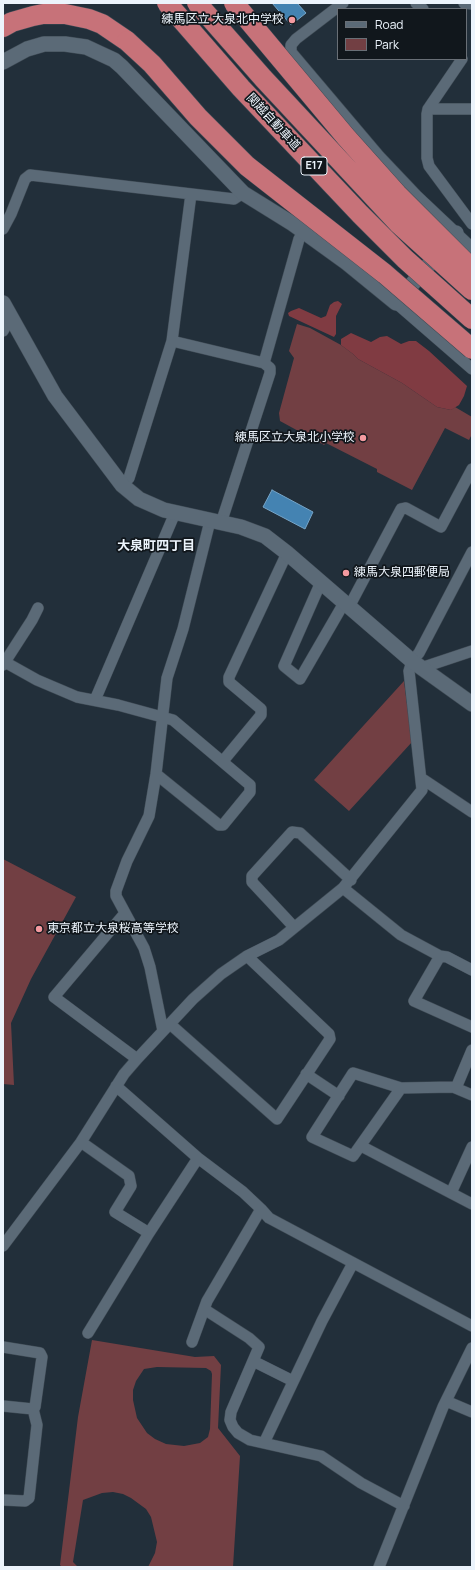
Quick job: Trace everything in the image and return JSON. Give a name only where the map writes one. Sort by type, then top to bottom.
[{"type":"highway","name":"関越自動車道","points":[[167,3],[241,88],[360,214],[405,259],[472,318]]},
{"type":"highway","name":"関越自動車道","points":[[197,3],[268,84],[398,223],[472,290]]},
{"type":"highway","points":[[234,3],[341,131],[397,194],[472,269]]},
{"type":"highway","points":[[3,27],[12,22],[32,16],[43,14],[66,14],[89,19],[102,24],[127,40],[152,64],[198,117],[248,166],[385,274],[472,349]]},
{"type":"street","points":[[343,3],[296,39],[291,45],[291,52],[380,156],[416,195],[472,248]]},
{"type":"street","points":[[464,3],[472,4]]},
{"type":"street","points":[[3,62],[27,49],[44,44],[75,45],[86,47],[104,55],[122,67],[243,194],[293,224],[347,263],[472,369]]},
{"type":"street","points":[[396,303],[456,233],[472,225],[427,162],[426,139],[428,109],[461,60]]},
{"type":"street","points":[[428,109],[472,109]]},
{"type":"street","points":[[3,229],[11,214],[24,179],[30,175],[234,199],[243,194]]},
{"type":"street","points":[[122,486],[129,478],[172,341],[191,194]]},
{"type":"street","points":[[264,364],[299,239],[304,232]]},
{"type":"street","points":[[3,303],[55,396],[122,486],[139,499],[153,506],[175,513],[256,532],[273,542],[416,664],[472,704]]},
{"type":"street","points":[[3,331],[11,318]]},
{"type":"street","points":[[172,341],[264,364],[270,368],[270,373],[216,522],[168,678],[162,716],[163,722],[156,774],[149,816],[127,861],[116,891],[116,896],[144,948],[167,1028],[277,1119],[330,1039],[329,1034],[247,956]]},
{"type":"street","points":[[321,582],[284,666],[300,679],[347,605],[401,509],[406,508],[441,527],[472,469]]},
{"type":"street","points":[[95,700],[175,513]]},
{"type":"street","points":[[416,664],[419,653],[472,552]]},
{"type":"street","points":[[223,761],[261,715],[261,709],[229,682],[229,677],[287,553]]},
{"type":"street","points":[[38,608],[32,620],[4,663],[44,683],[77,697],[95,700],[174,720],[250,785],[250,792],[223,825],[219,824],[156,774]]},
{"type":"street","points":[[3,1246],[81,1142],[124,1074],[137,1059],[193,999],[221,974],[247,956],[279,940],[347,884],[422,790],[408,670],[416,664],[472,651]]},
{"type":"street","points":[[421,778],[472,812]]},
{"type":"street","points":[[294,927],[252,882],[252,876],[292,832],[300,832],[347,884],[401,935],[440,956],[447,957],[472,970]]},
{"type":"street","points":[[125,913],[54,997],[137,1059]]},
{"type":"street","points":[[440,956],[414,1001],[472,1027]]},
{"type":"street","points":[[456,1088],[472,1050]]},
{"type":"street","points":[[401,1088],[353,1156],[312,1137],[353,1073],[401,1088],[456,1088],[472,1095]]},
{"type":"street","points":[[306,1074],[339,1096]]},
{"type":"street","points":[[116,1086],[198,1158],[243,1192],[269,1218],[472,1326]]},
{"type":"street","points":[[81,1142],[129,1176],[131,1186],[115,1212],[149,1232]]},
{"type":"street","points":[[361,1146],[472,1204]]},
{"type":"street","points":[[451,1193],[472,1147]]},
{"type":"street","points":[[88,1333],[149,1232],[198,1158]]},
{"type":"street","points":[[192,1342],[207,1301],[261,1209]]},
{"type":"street","points":[[264,1443],[322,1321],[353,1263]]},
{"type":"street","points":[[204,1309],[249,1338],[260,1347],[231,1412],[230,1420],[232,1427],[238,1433],[250,1440],[321,1456],[361,1483],[404,1506]]},
{"type":"street","points":[[3,1347],[40,1353],[42,1355],[35,1407],[33,1409],[37,1425],[29,1498],[25,1501],[3,1500]]},
{"type":"street","points":[[378,1567],[446,1401],[471,1351]]},
{"type":"street","points":[[253,1361],[294,1381]]},
{"type":"street","points":[[446,1401],[472,1412]]},
{"type":"street","points":[[3,1406],[33,1409]]},
{"type":"green space","points":[[297,324],[310,328],[341,345],[358,359],[402,383],[437,407],[451,410],[455,407],[472,417],[472,434],[469,440],[445,428],[412,490],[377,472],[377,469],[326,443],[324,445],[280,421],[279,413],[294,358],[289,351]]},
{"type":"green space","points":[[404,681],[412,742],[349,811],[314,780]]},
{"type":"green space","points":[[3,859],[76,897],[31,979],[11,1023],[14,1085],[3,1084]]},
{"type":"green space","points":[[92,1340],[195,1357],[214,1356],[221,1365],[218,1428],[240,1456],[233,1567],[148,1567],[155,1553],[157,1542],[151,1517],[146,1509],[131,1498],[123,1494],[113,1492],[102,1493],[83,1500],[73,1562],[78,1567],[62,1567],[60,1565],[78,1417]],"holes":[[[157,1367],[206,1368],[211,1371],[212,1374],[210,1429],[208,1437],[200,1443],[184,1446],[166,1444],[147,1433],[137,1418],[133,1400],[133,1390],[136,1381],[144,1369]]]},
{"type":"shaded area","points":[[338,301],[342,304],[336,316],[336,334],[334,337],[289,316],[288,313],[299,308],[321,318],[326,316],[330,305]]},
{"type":"shaded area","points":[[351,333],[371,342],[380,337],[387,336],[401,344],[409,341],[416,341],[467,386],[459,405],[451,410],[437,407],[402,383],[358,359],[341,345],[341,339]]},
{"type":"water","points":[[272,3],[297,3],[306,13],[291,25]]},
{"type":"water","points":[[272,490],[313,512],[305,529],[263,507]]},
{"type":"place","name":"練馬区立 大泉北中学校","points":[[292,20]]},
{"type":"place","name":"練馬区立大泉北小学校","points":[[363,438]]},
{"type":"place","name":"練馬大泉四郵便局","points":[[346,573]]},
{"type":"place","name":"東京都立大泉桜高等学校","points":[[39,929]]},
{"type":"district","name":"大泉町四丁目","points":[[156,546]]}]
